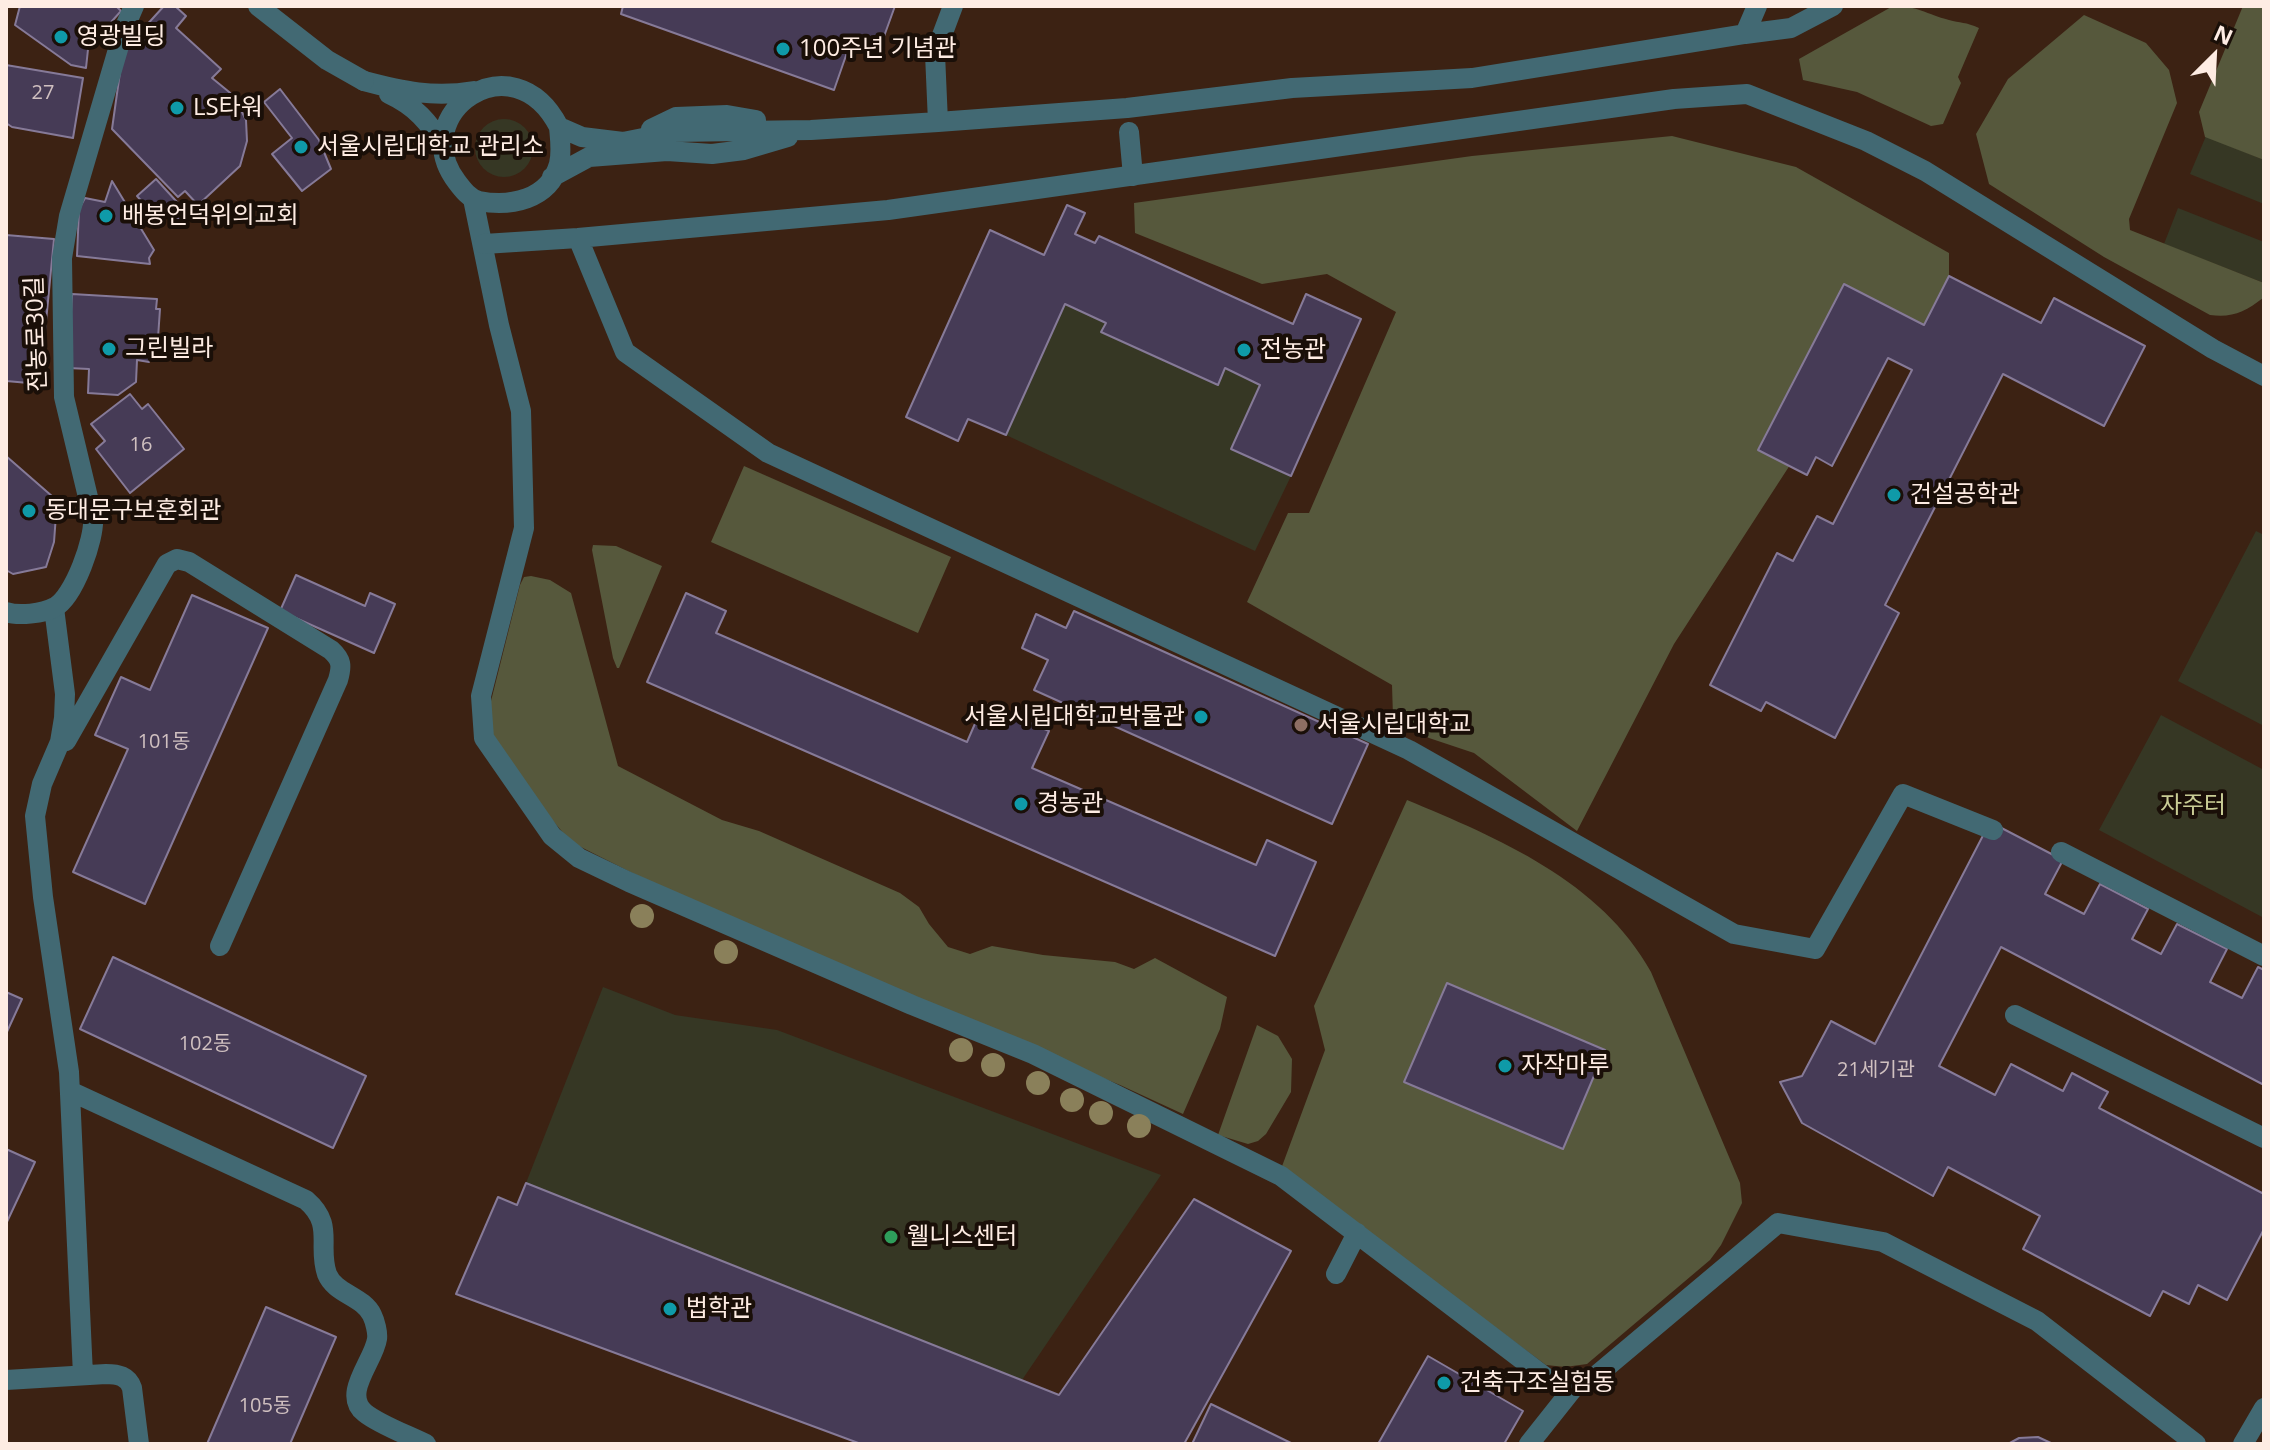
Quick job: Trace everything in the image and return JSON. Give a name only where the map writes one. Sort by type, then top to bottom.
[{"type":"street","name":"전농로30길","points":[[54,608],[68,592],[90,546],[93,527],[64,397],[61,274],[64,239],[124,29],[134,6]]},
{"type":"street","points":[[258,6],[327,60],[408,103],[429,122],[444,147]]},
{"type":"street","points":[[938,122],[935,54],[953,6]]},
{"type":"street","points":[[1745,34],[1757,6]]},
{"type":"street","points":[[559,127],[582,137],[623,142],[673,132],[811,130],[938,122],[1127,108],[1292,88],[1472,78],[1791,28],[1833,6]]},
{"type":"street","points":[[364,81],[446,96],[487,89]]},
{"type":"street","points":[[473,199],[497,204],[534,196],[558,166],[559,127],[550,109],[535,96],[517,87],[497,86],[478,91],[461,102],[449,118],[443,137],[444,156],[451,174],[473,199],[499,325],[521,411],[524,528],[481,696],[484,738],[552,836],[579,858],[629,882],[1033,1054],[1281,1176],[1549,1380],[1575,1386]]},
{"type":"street","points":[[484,244],[888,210],[1674,99],[1747,94],[1866,141],[1925,171],[2213,349],[2264,376]]},
{"type":"street","points":[[552,177],[589,157],[667,151],[712,154],[744,150],[811,130]]},
{"type":"street","points":[[1129,132],[1133,176]]},
{"type":"street","points":[[484,244],[498,219],[512,203]]},
{"type":"street","points":[[578,238],[625,352],[768,453],[1409,750],[1734,934],[1815,949],[1903,794],[1993,830]]},
{"type":"street","points":[[83,1375],[70,1091],[35,816],[42,784],[52,765],[160,575],[167,564],[177,559],[189,562],[331,650],[340,658],[342,667],[220,946]]},
{"type":"street","points":[[6,612],[23,613],[54,608],[65,694],[64,718],[52,765]]},
{"type":"street","points":[[2061,852],[2264,956]]},
{"type":"street","points":[[2015,1015],[2264,1138]]},
{"type":"street","points":[[70,1091],[306,1200],[317,1209],[324,1226],[327,1273],[333,1283],[365,1305],[373,1317],[377,1339],[356,1390],[357,1403],[364,1413],[426,1444]]},
{"type":"street","points":[[1529,1444],[1575,1386],[1597,1375],[1778,1223],[1883,1242],[2037,1321],[2196,1444]]},
{"type":"street","points":[[1336,1274],[1357,1233]]},
{"type":"street","points":[[6,1380],[115,1374],[131,1382],[139,1444]]},
{"type":"street","points":[[2243,1444],[2264,1408]]},
{"type":"green space","points":[[1893,6],[1916,9],[1979,28],[1958,77],[1961,83],[1943,124],[1931,126],[1857,92],[1803,80],[1799,59]]},
{"type":"green space","points":[[2243,6],[2264,6],[2264,160],[2205,137],[2199,112]]},
{"type":"green space","points":[[2084,15],[2146,43],[2169,70],[2177,103],[2129,219],[2130,230],[2264,283],[2263,298],[2250,307],[2232,315],[2210,315],[2104,257],[1989,184],[1976,134],[2008,79]]},
{"type":"green space","points":[[504,119],[515,121],[524,128],[531,137],[531,159],[524,168],[515,175],[504,177],[493,175],[484,168],[477,159],[475,148],[477,137],[484,128],[493,121]]},
{"type":"green space","points":[[1672,136],[1796,167],[1949,253],[1949,276],[1924,325],[1844,284],[1759,449],[1790,465],[1674,644],[1577,831],[1474,753],[1429,738],[1393,717],[1392,685],[1247,602],[1288,513],[1309,513],[1396,312],[1327,274],[1262,284],[1135,233],[1134,203],[1472,156]]},
{"type":"green space","points":[[2206,136],[2264,160],[2264,204],[2190,174]]},
{"type":"green space","points":[[2178,208],[2264,242],[2264,283],[2164,244]]},
{"type":"green space","points":[[1065,304],[1106,323],[1102,333],[1217,385],[1225,368],[1260,385],[1231,449],[1291,476],[1255,551],[1006,435]]},
{"type":"green space","points":[[744,466],[951,557],[918,633],[711,542]]},
{"type":"green space","points":[[2256,531],[2264,535],[2264,726],[2178,681]]},
{"type":"green space","points":[[593,545],[616,546],[662,566],[619,668],[613,658]]},
{"type":"green space","points":[[524,577],[550,580],[571,593],[618,766],[722,820],[759,831],[900,893],[919,907],[948,947],[970,954],[992,946],[1115,962],[1134,969],[1155,958],[1227,997],[1220,1029],[1183,1114],[1120,1085],[920,1004],[678,896],[571,842],[507,767],[492,736],[488,713],[520,585]]},
{"type":"green space","name":"자주터","points":[[2161,715],[2264,770],[2264,918],[2099,830]]},
{"type":"green space","points":[[1407,800],[1476,830],[1544,866],[1605,912],[1630,940],[1651,972],[1740,1183],[1742,1203],[1710,1260],[1587,1364],[1565,1367],[1546,1365],[1281,1169],[1325,1050],[1314,1006]]},
{"type":"green space","name":"웰니스센터","points":[[603,987],[675,1015],[777,1030],[1161,1175],[1022,1380],[526,1183]]},
{"type":"green space","points":[[1257,1025],[1278,1036],[1292,1059],[1291,1092],[1266,1134],[1248,1144],[1218,1135]]},
{"type":"building","name":"영광빌딩","points":[[20,6],[116,6],[121,11],[96,39],[92,36],[89,40],[86,68],[71,65],[15,25]]},
{"type":"building","name":"LS타워","points":[[164,6],[175,6],[186,16],[176,28],[221,69],[212,78],[234,96],[246,120],[247,141],[240,166],[198,205],[185,191],[178,197],[112,129],[123,51]]},
{"type":"building","name":"100주년 기념관","points":[[623,6],[895,6],[878,53],[850,44],[834,90],[621,14]]},
{"type":"building","points":[[6,65],[83,78],[73,138],[12,127],[6,123]]},
{"type":"building","name":"서울시립대학교 관리소","points":[[280,89],[319,140],[331,169],[302,191],[272,154],[292,138],[264,102]]},
{"type":"building","points":[[156,179],[187,213],[180,220],[145,205],[137,196]]},
{"type":"building","name":"배봉언덕위의교회","points":[[112,181],[154,250],[149,258],[150,264],[77,256],[79,209],[85,198],[105,202]]},
{"type":"building","name":"전농관","points":[[1067,205],[1085,213],[1075,234],[1095,243],[1099,236],[1293,324],[1306,294],[1361,319],[1291,476],[1231,449],[1260,385],[1225,368],[1218,385],[1101,332],[1106,323],[1065,304],[1006,435],[968,419],[958,441],[906,417],[990,230],[1044,255]]},
{"type":"building","points":[[6,235],[54,239],[40,384],[6,381]]},
{"type":"building","name":"건설공학관","points":[[1949,276],[2041,323],[2054,298],[2145,346],[2104,426],[2003,374],[1885,605],[1899,613],[1835,738],[1766,702],[1761,711],[1710,685],[1777,553],[1793,561],[1817,516],[1833,524],[1912,370],[1888,358],[1832,466],[1816,457],[1807,475],[1758,450],[1844,284],[1924,325]]},
{"type":"building","name":"그린빌라","points":[[72,294],[157,299],[156,309],[160,309],[158,338],[150,338],[149,362],[137,360],[136,382],[118,395],[88,393],[89,369],[68,368]]},
{"type":"building","points":[[130,394],[142,409],[148,404],[184,449],[130,493],[96,449],[105,441],[91,424]]},
{"type":"building","name":"동대문구보훈회관","points":[[6,456],[53,497],[47,506],[56,515],[54,542],[46,567],[13,574],[6,570]]},
{"type":"building","points":[[296,575],[365,606],[370,593],[395,604],[374,653],[280,611]]},
{"type":"building","name":"경농관","points":[[686,593],[726,611],[716,633],[967,742],[984,703],[1049,731],[1032,768],[1256,865],[1267,840],[1316,862],[1275,956],[647,682]]},
{"type":"building","points":[[192,595],[268,628],[145,904],[73,872],[128,749],[95,735],[121,677],[150,690]]},
{"type":"building","name":"서울시립대학교박물관","points":[[1074,611],[1368,744],[1332,824],[1034,690],[1048,660],[1022,648],[1036,614],[1066,628]]},
{"type":"building","points":[[1990,822],[2063,860],[2045,894],[2084,914],[2100,884],[2148,909],[2132,939],[2161,954],[2177,924],[2227,949],[2210,982],[2242,998],[2258,967],[2264,970],[2264,1085],[2001,947],[1939,1066],[1995,1095],[2011,1064],[2063,1091],[2072,1073],[2108,1092],[2099,1108],[2264,1194],[2264,1229],[2227,1300],[2198,1285],[2189,1304],[2163,1291],[2150,1316],[2023,1249],[2040,1216],[1948,1167],[1933,1196],[1802,1123],[1780,1082],[1802,1076],[1831,1021],[1875,1044]]},
{"type":"building","points":[[113,957],[366,1076],[333,1148],[80,1029]]},
{"type":"building","name":"자작마루","points":[[1447,983],[1605,1050],[1563,1149],[1404,1082]]},
{"type":"building","points":[[6,992],[22,999],[6,1034]]},
{"type":"building","points":[[6,1149],[35,1162],[6,1224]]},
{"type":"building","name":"법학관","points":[[526,1183],[1059,1395],[1194,1199],[1291,1251],[1184,1444],[861,1444],[456,1294],[498,1197],[517,1205]]},
{"type":"building","points":[[266,1307],[336,1337],[290,1444],[207,1444]]},
{"type":"building","name":"건축구조실험동","points":[[1428,1356],[1523,1411],[1504,1444],[1378,1444]]},
{"type":"building","points":[[1211,1404],[1293,1444],[1192,1444]]},
{"type":"building","points":[[2038,1437],[2053,1444],[2008,1444],[2019,1438]]},
{"type":"place","name":"영광빌딩","points":[[61,37]]},
{"type":"place","name":"100주년 기념관","points":[[783,49]]},
{"type":"place","name":"LS타워","points":[[177,108]]},
{"type":"place","name":"서울시립대학교 관리소","points":[[301,147]]},
{"type":"place","name":"배봉언덕위의교회","points":[[106,216]]},
{"type":"place","name":"그린빌라","points":[[109,349]]},
{"type":"place","name":"전농관","points":[[1244,350]]},
{"type":"place","name":"건설공학관","points":[[1894,495]]},
{"type":"place","name":"동대문구보훈회관","points":[[29,511]]},
{"type":"place","name":"서울시립대학교박물관","points":[[1201,717]]},
{"type":"place","name":"서울시립대학교","points":[[1301,725]]},
{"type":"place","name":"경농관","points":[[1021,804]]},
{"type":"place","name":"자작마루","points":[[1505,1066]]},
{"type":"place","name":"웰니스센터","points":[[891,1237]]},
{"type":"place","name":"법학관","points":[[670,1309]]},
{"type":"place","name":"건축구조실험동","points":[[1444,1383]]}]
